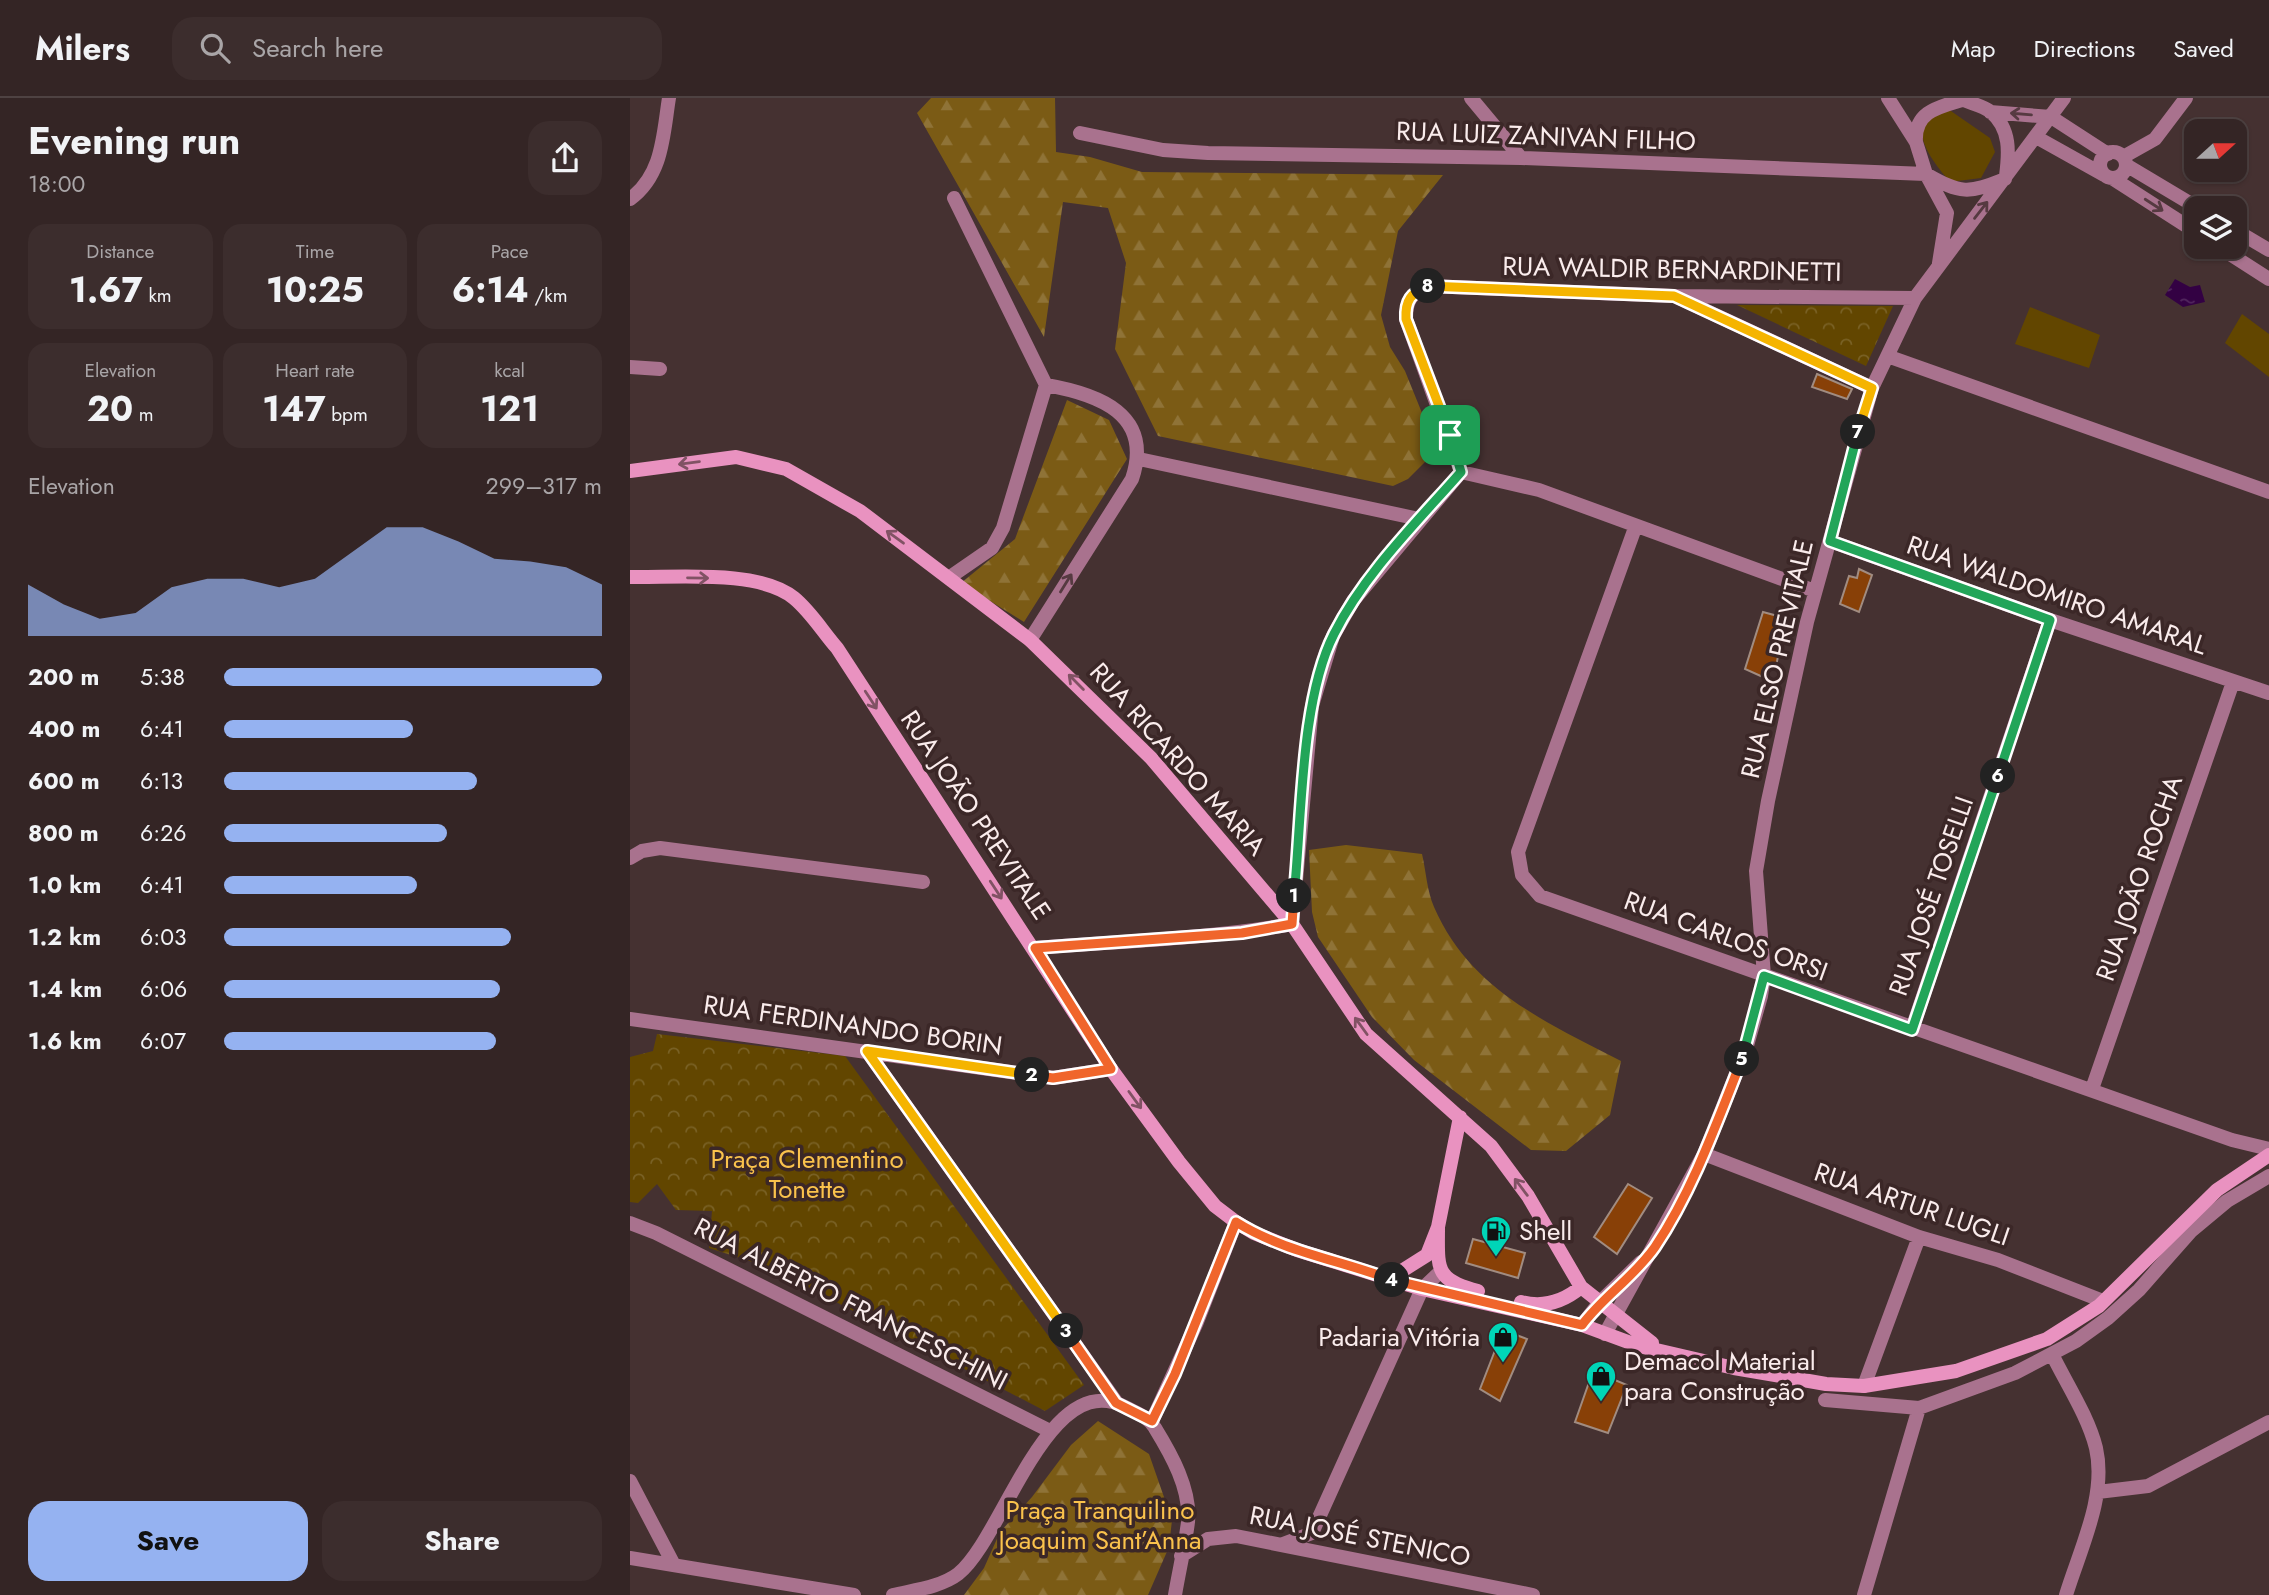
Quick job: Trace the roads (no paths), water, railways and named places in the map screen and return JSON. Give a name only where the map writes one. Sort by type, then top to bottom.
[{"type":"main road","name":"RUA RICARDO MARIA","points":[[630,471],[736,457],[786,469],[860,511],[1030,640],[1151,758],[1292,924],[1366,1034],[1491,1146],[1528,1196],[1581,1287]]},
{"type":"main road","name":"RUA JOÃO PREVITALE","points":[[630,577],[755,581],[780,589],[794,598],[836,648],[1035,948],[1111,1069],[1179,1163],[1215,1206],[1254,1233],[1297,1250],[1422,1289]]},
{"type":"main road","points":[[1389,1279],[1427,1255],[1438,1227],[1460,1117]]},
{"type":"main road","points":[[1422,1289],[1582,1325],[1605,1334],[1734,1368],[1826,1384],[1864,1387],[1956,1371],[2015,1353],[2047,1339],[2104,1301],[2217,1190],[2269,1155]]},
{"type":"main road","points":[[1438,1227],[1440,1272],[1456,1286],[1531,1305],[1559,1301],[1581,1287],[1638,1336],[1664,1350]]},
{"type":"street","points":[[630,199],[654,173],[669,98]]},
{"type":"street","points":[[1471,98],[1521,158]]},
{"type":"street","points":[[1888,98],[1916,142],[1926,174],[1947,213],[1939,264]]},
{"type":"street","name":"RUA ELSO PREVITALE","points":[[1617,1316],[1704,1154],[1746,1049],[1764,976],[1756,872],[1768,801],[1815,591],[1872,388],[1890,356],[1915,298],[2064,98]]},
{"type":"street","points":[[2108,176],[2101,163],[2119,159],[2155,139],[2186,98]]},
{"type":"street","points":[[1916,142],[1918,123],[1927,112],[1960,99],[1990,112],[2051,117],[2184,199]]},
{"type":"street","points":[[1990,112],[2005,132],[2010,146],[2006,178]]},
{"type":"street","name":"RUA LUIZ ZANIVAN FILHO","points":[[1080,133],[1163,150],[1208,153],[1521,158],[1926,174],[1961,192],[1981,189],[2006,178]]},
{"type":"street","points":[[2036,137],[2108,176],[2184,224]]},
{"type":"street","points":[[2108,176],[2124,173],[2119,159]]},
{"type":"street","points":[[950,577],[992,548],[1003,528],[1046,385],[954,198]]},
{"type":"street","points":[[2247,237],[2269,250]]},
{"type":"street","points":[[2238,259],[2269,279]]},
{"type":"street","name":"RUA WALDIR BERNARDINETTI","points":[[1461,472],[1406,319],[1406,305],[1412,293],[1428,286],[1674,296],[1915,298]]},
{"type":"street","points":[[1674,296],[1872,388]]},
{"type":"street","points":[[1890,356],[2269,492]]},
{"type":"street","points":[[630,367],[660,369]]},
{"type":"street","points":[[1030,640],[1132,479],[1139,459],[1129,424],[1118,410],[1099,398],[1046,385]]},
{"type":"street","points":[[1139,459],[1419,519]]},
{"type":"street","points":[[1035,948],[1242,933],[1292,924],[1312,706],[1333,636],[1353,601],[1461,472],[1539,490],[1635,528],[1815,591]]},
{"type":"street","name":"RUA CARLOS ORSI","points":[[1635,528],[1518,852],[1522,875],[1540,896],[1912,1030],[2092,1089],[2232,1140],[2269,1149]]},
{"type":"street","name":"RUA WALDOMIRO AMARAL","points":[[1830,541],[2050,620],[2269,693]]},
{"type":"street","name":"RUA JOSÉ TOSELLI","points":[[1912,1030],[2050,620]]},
{"type":"street","name":"RUA JOÃO ROCHA","points":[[2092,1089],[2233,682]]},
{"type":"street","points":[[630,858],[642,851],[660,848],[923,882]]},
{"type":"street","name":"RUA FERDINANDO BORIN","points":[[631,1020],[1053,1078],[1111,1069]]},
{"type":"street","points":[[867,1051],[1116,1403],[1152,1421],[1168,1449],[1184,1488],[1188,1520],[1175,1595]]},
{"type":"street","name":"RUA ARTUR LUGLI","points":[[1704,1154],[1919,1237],[1998,1259],[2104,1301]]},
{"type":"street","points":[[1825,1400],[1919,1408],[2015,1373],[2076,1341],[2108,1318],[2139,1290],[2191,1231],[2227,1201],[2269,1176]]},
{"type":"street","points":[[1152,1421],[1175,1374],[1236,1222]]},
{"type":"street","name":"RUA ALBERTO FRANCESCHINI","points":[[630,1223],[668,1239],[1050,1431]]},
{"type":"street","points":[[1864,1387],[1919,1237]]},
{"type":"street","name":"RUA ELSO PREVITALE","points":[[1599,1303],[1654,1249]]},
{"type":"street","points":[[1270,1545],[1295,1541],[1312,1533],[1422,1289],[1440,1272]]},
{"type":"street","points":[[1582,1325],[1599,1303]]},
{"type":"street","points":[[1605,1334],[1617,1316]]},
{"type":"street","points":[[2052,1354],[2095,1445],[2098,1492],[2066,1595]]},
{"type":"street","points":[[893,1595],[930,1587],[958,1574],[978,1549],[1050,1431],[1073,1410],[1085,1405],[1116,1403]]},
{"type":"street","points":[[1864,1595],[1919,1408]]},
{"type":"street","points":[[2098,1492],[2148,1486],[2269,1422]]},
{"type":"street","points":[[630,1481],[674,1565]]},
{"type":"street","name":"RUA JOSÉ STENICO","points":[[1181,1556],[1208,1539],[1236,1536],[1270,1545],[1338,1555],[1533,1595]]},
{"type":"street","points":[[630,1558],[854,1595]]},
{"type":"water","points":[[2175,279],[2190,287],[2200,285],[2205,302],[2183,307],[2165,295]]},
{"type":"place","name":"Shell","points":[[1496,1258]]},
{"type":"place","name":"Padaria Vitória","points":[[1503,1364]]},
{"type":"place","name":"Demacol Material para Construção","points":[[1601,1403]]},
{"type":"park label","name":"Praça Clementino Tonette","points":[[807,1174]]},
{"type":"park label","name":"Praça Tranquilino Joaquim Sant’Anna","points":[[1100,1525]]}]
